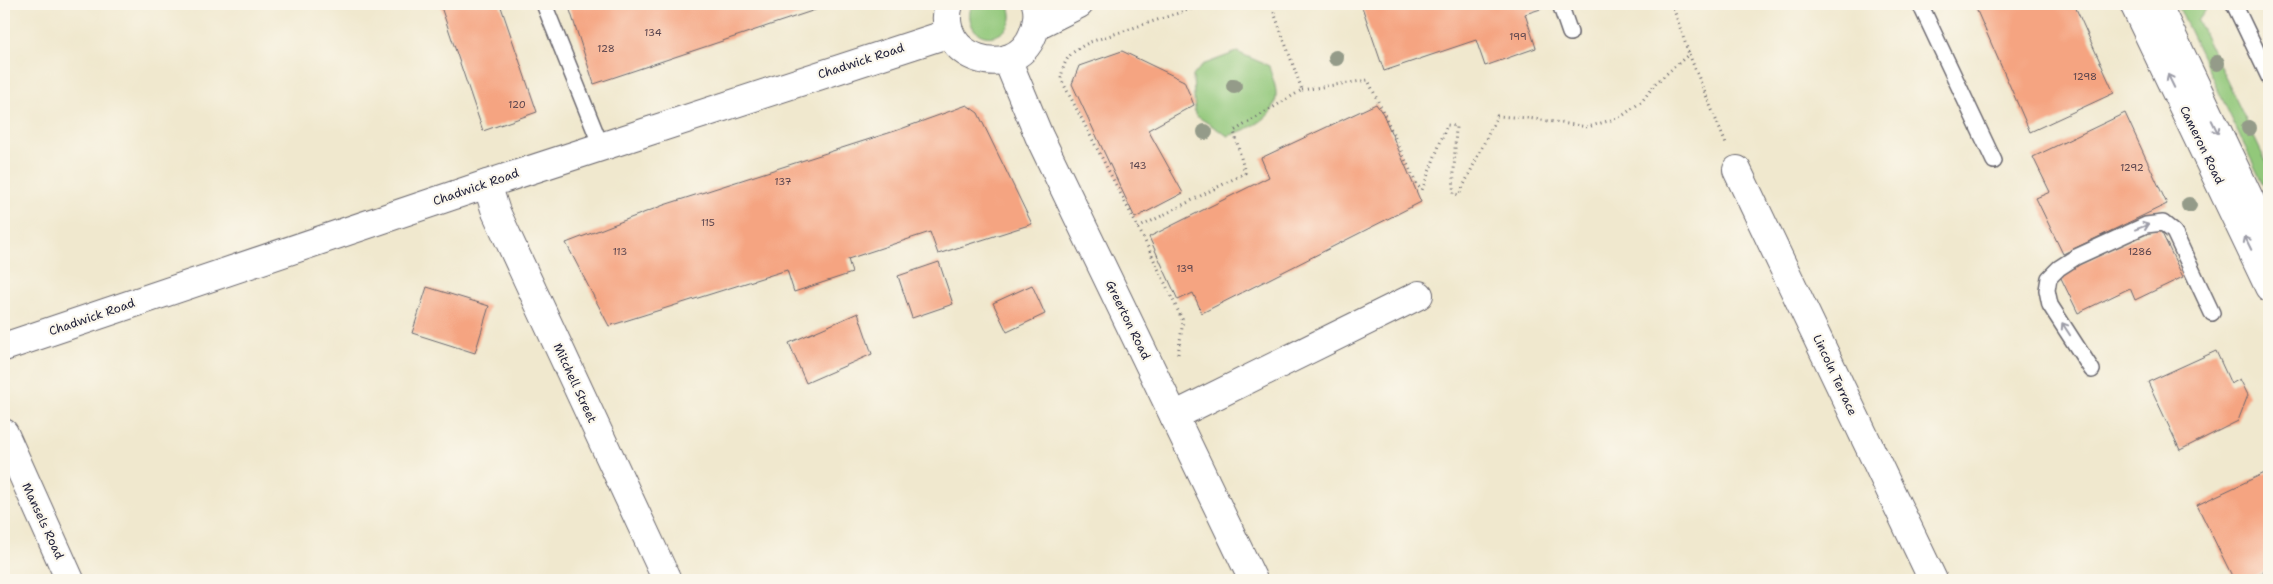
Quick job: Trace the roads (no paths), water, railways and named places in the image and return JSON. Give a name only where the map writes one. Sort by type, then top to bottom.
[{"type":"street","points":[[949,4],[947,20],[956,45],[967,54],[980,60],[993,61],[1007,59],[1021,51],[1031,39],[1036,14],[1079,4]]},
{"type":"street","name":"Cameron Road","points":[[2134,4],[2269,287]]},
{"type":"street","name":"Cameron Road","points":[[2158,4],[2269,240]]},
{"type":"street","name":"Chadwick Road","points":[[4,347],[601,146],[950,32]]},
{"type":"street","name":"Greerton Road","points":[[1007,59],[1039,136],[1253,580]]},
{"type":"street","name":"Lincoln Terrace","points":[[1737,170],[1933,580]]},
{"type":"street","name":"Mitchell Street","points":[[487,184],[496,212],[667,580]]},
{"type":"street","points":[[1174,416],[1420,295]]},
{"type":"street","name":"Mansels Road","points":[[4,433],[70,580]]},
{"type":"lane","points":[[544,4],[601,146]]},
{"type":"lane","points":[[1560,4],[1570,33]]},
{"type":"lane","points":[[1920,4],[1994,161]]},
{"type":"lane","points":[[2234,4],[2269,78]]},
{"type":"lane","points":[[2092,370],[2050,305],[2047,290],[2049,278],[2059,268],[2076,257],[2146,225],[2163,223],[2174,232],[2212,313]]}]
